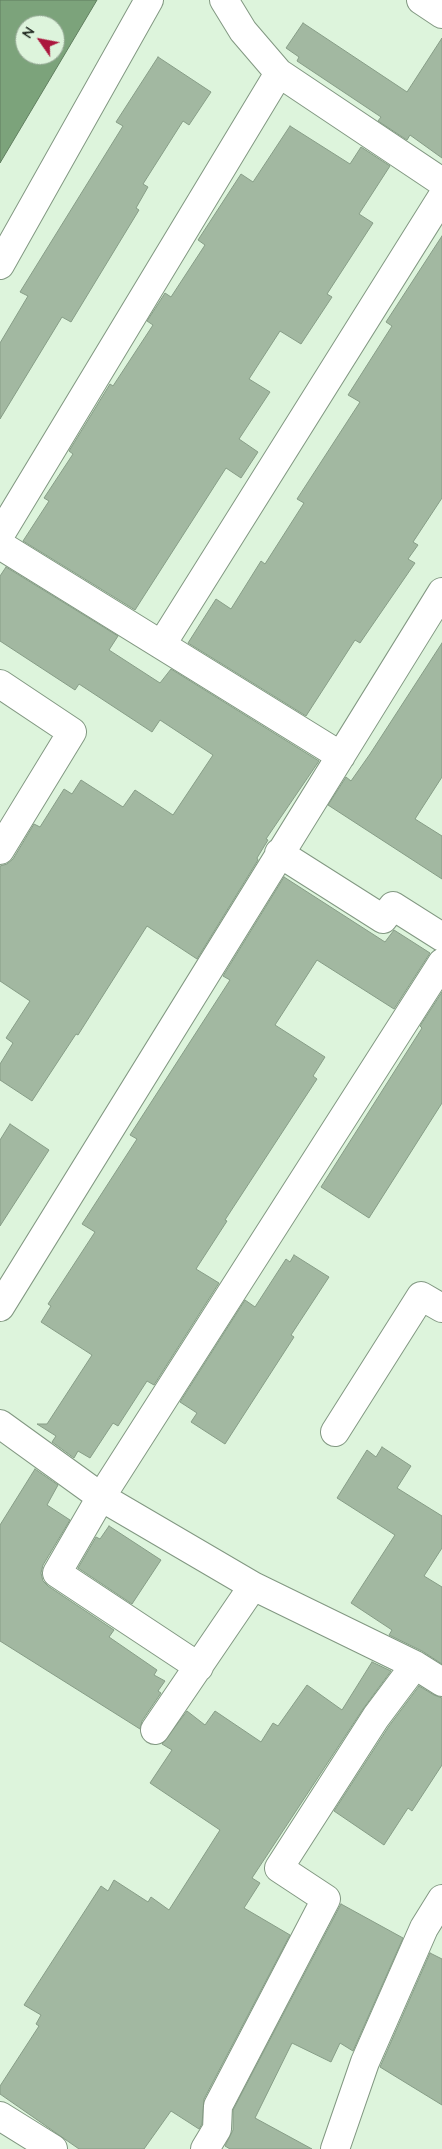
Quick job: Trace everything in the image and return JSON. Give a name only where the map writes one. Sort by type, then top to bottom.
[{"type":"street","points":[[0,265],[149,0]]},
{"type":"street","points":[[224,0],[243,31],[279,73],[442,182]]},
{"type":"street","points":[[421,0],[442,14]]},
{"type":"street","points":[[0,535],[279,73]]},
{"type":"street","points":[[162,644],[442,197]]},
{"type":"street","points":[[0,545],[341,756]]},
{"type":"street","points":[[0,1307],[442,592]]},
{"type":"street","points":[[0,684],[72,732],[0,850]]},
{"type":"street","points":[[279,853],[383,919],[393,906],[442,937]]},
{"type":"street","points":[[198,1667],[57,1573],[101,1497],[442,963]]},
{"type":"street","points":[[335,1432],[421,1296],[442,1308]]},
{"type":"street","points":[[0,1424],[101,1497],[253,1586],[415,1665],[442,1682]]},
{"type":"street","points":[[155,1730],[253,1586]]},
{"type":"street","points":[[205,2149],[217,2129],[218,2106],[326,1899],[279,1868],[376,1717],[415,1665]]},
{"type":"street","points":[[335,2149],[365,2062],[424,1928],[442,1899]]},
{"type":"street","points":[[0,2116],[53,2149]]},
{"type":"shaded area","points":[[0,0],[97,0],[65,54],[65,15],[15,15],[15,65],[58,65],[0,163]]},
{"type":"building","points":[[303,23],[407,92],[442,38],[442,158],[410,135],[407,140],[378,121],[381,117],[297,61],[299,57],[286,48]]},
{"type":"building","points":[[158,57],[211,92],[189,125],[183,121],[143,184],[148,187],[136,208],[139,210],[71,322],[62,317],[0,419],[0,343],[28,296],[20,292],[123,126],[116,122]]},
{"type":"building","points":[[290,126],[350,164],[361,147],[390,166],[359,214],[373,223],[327,294],[332,297],[301,344],[280,331],[249,379],[270,392],[239,439],[258,452],[241,478],[226,468],[135,610],[23,541],[49,501],[44,498],[73,454],[69,451],[110,384],[113,386],[153,325],[147,321],[165,293],[171,297],[205,245],[198,240],[241,174],[253,182]]},
{"type":"building","points":[[442,236],[442,498],[413,542],[418,545],[408,559],[415,563],[360,643],[355,640],[306,716],[188,643],[216,599],[231,609],[261,561],[265,564],[304,503],[297,499],[360,402],[348,395],[392,326],[386,322]]},
{"type":"building","points":[[6,567],[118,636],[109,650],[160,683],[171,669],[319,761],[266,839],[268,840],[257,858],[258,860],[197,959],[147,926],[78,1035],[76,1034],[32,1101],[0,1080],[0,1064],[13,1043],[6,1038],[30,1001],[0,981],[0,866],[7,864],[13,859],[34,824],[40,827],[64,789],[72,794],[81,780],[123,807],[135,790],[173,815],[213,755],[160,720],[152,732],[79,684],[75,690],[0,641],[0,576]]},
{"type":"building","points":[[442,643],[442,777],[415,819],[442,836],[442,879],[328,805],[346,777],[351,781],[370,754]]},
{"type":"building","points":[[284,877],[385,942],[394,930],[430,953],[394,1009],[317,960],[275,1025],[325,1057],[313,1076],[317,1079],[225,1220],[227,1221],[196,1269],[219,1283],[154,1385],[147,1381],[118,1426],[113,1423],[90,1458],[78,1451],[74,1458],[52,1442],[56,1436],[37,1424],[47,1424],[92,1355],[41,1322],[51,1306],[48,1304],[95,1232],[82,1224],[137,1139],[130,1135],[230,980],[223,976]]},
{"type":"building","points":[[442,992],[442,1103],[369,1218],[321,1187],[422,1028],[420,1026]]},
{"type":"building","points":[[10,1124],[49,1150],[0,1226],[0,1140]]},
{"type":"building","points":[[294,1255],[329,1277],[291,1335],[294,1337],[225,1444],[191,1422],[197,1413],[180,1402],[245,1300],[255,1307],[286,1259],[290,1262]]},
{"type":"building","points":[[382,1447],[411,1466],[397,1488],[442,1516],[442,1548],[424,1576],[442,1587],[442,1664],[422,1651],[389,1635],[392,1630],[351,1603],[395,1535],[337,1498],[367,1450],[376,1457]]},
{"type":"building","points":[[35,1469],[58,1485],[47,1505],[70,1520],[43,1565],[41,1573],[43,1581],[114,1630],[109,1637],[157,1670],[154,1675],[165,1681],[158,1691],[161,1693],[142,1721],[140,1729],[0,1641],[0,1525]]},
{"type":"building","points":[[109,1526],[161,1560],[132,1604],[78,1568],[96,1537],[100,1539]]},
{"type":"building","points":[[372,1662],[391,1671],[363,1709],[252,1878],[260,1883],[244,1908],[290,1935],[204,2099],[202,2124],[199,2129],[171,2111],[144,2149],[79,2149],[0,2094],[0,2086],[39,2026],[36,2024],[41,2015],[24,2005],[101,1886],[108,1891],[114,1880],[148,1902],[151,1897],[169,1910],[220,1830],[150,1783],[172,1750],[162,1744],[187,1711],[205,1725],[215,1711],[261,1742],[273,1723],[278,1726],[307,1685],[342,1710]]},
{"type":"building","points":[[419,1686],[442,1698],[442,1765],[412,1811],[408,1808],[384,1845],[334,1811],[389,1726]]},
{"type":"building","points":[[341,1904],[403,1938],[353,2051],[340,2043],[331,2062],[292,2043],[255,2118],[312,2149],[230,2149],[225,2146],[233,2130],[233,2110]]},
{"type":"building","points":[[430,1953],[442,1959],[442,2105],[380,2067]]}]
